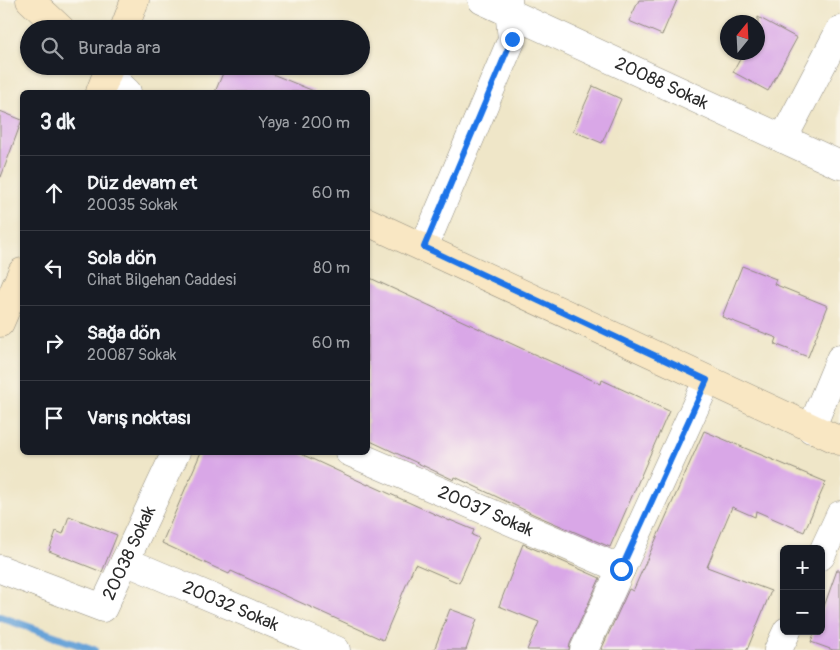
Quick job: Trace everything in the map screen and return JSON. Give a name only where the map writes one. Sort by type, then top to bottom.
[{"type":"main road","points":[[30,0],[51,20]]},
{"type":"main road","points":[[127,20],[135,0]]},
{"type":"main road","points":[[370,223],[840,441]]},
{"type":"main road","points":[[0,323],[20,277]]},
{"type":"street","name":"20088 Sokak","points":[[482,0],[509,6],[840,165]]},
{"type":"street","points":[[424,247],[512,39],[509,6]]},
{"type":"street","points":[[783,138],[840,30]]},
{"type":"street","points":[[104,75],[124,90]]},
{"type":"street","points":[[811,429],[840,359]]},
{"type":"street","points":[[584,650],[707,380]]},
{"type":"street","name":"20038 Sokak","points":[[0,569],[103,608],[175,455]]},
{"type":"street","name":"20037 Sokak","points":[[356,455],[621,569]]},
{"type":"street","points":[[825,547],[840,515]]},
{"type":"street","name":"20032 Sokak","points":[[125,561],[336,650]]},
{"type":"street","points":[[778,650],[785,635]]},
{"type":"building","points":[[639,0],[677,0],[662,35],[629,21]]},
{"type":"building","points":[[765,21],[797,38],[768,91],[733,72],[740,60],[765,60]]},
{"type":"building","points":[[222,75],[275,75],[311,90],[216,90]]},
{"type":"building","points":[[593,86],[621,99],[602,143],[573,131]]},
{"type":"building","points":[[0,111],[20,119],[20,125],[0,177]]},
{"type":"building","points":[[742,266],[776,279],[774,284],[828,306],[808,357],[775,344],[777,338],[722,317]]},
{"type":"building","points":[[370,278],[601,384],[602,380],[669,411],[610,547],[535,515],[455,477],[454,480],[370,441]]},
{"type":"building","points":[[704,431],[826,482],[804,532],[756,511],[755,517],[732,507],[707,567],[771,591],[747,650],[601,650],[629,589],[633,591]]},
{"type":"building","points":[[200,455],[303,455],[474,530],[472,535],[479,538],[459,583],[415,564],[383,640],[231,571],[229,574],[162,543]]},
{"type":"building","points":[[69,516],[117,535],[102,572],[49,551],[56,531],[63,534]]},
{"type":"building","points":[[523,544],[600,578],[569,650],[527,650],[539,622],[499,606]]},
{"type":"building","points":[[837,570],[840,570],[840,650],[833,650],[811,642],[814,635],[825,635],[825,604]]},
{"type":"building","points":[[450,609],[477,619],[466,650],[434,650]]},
{"type":"waterway","points":[[0,617],[94,650]]},
{"type":"route","points":[[512,39],[424,247],[707,380],[621,569]]}]
